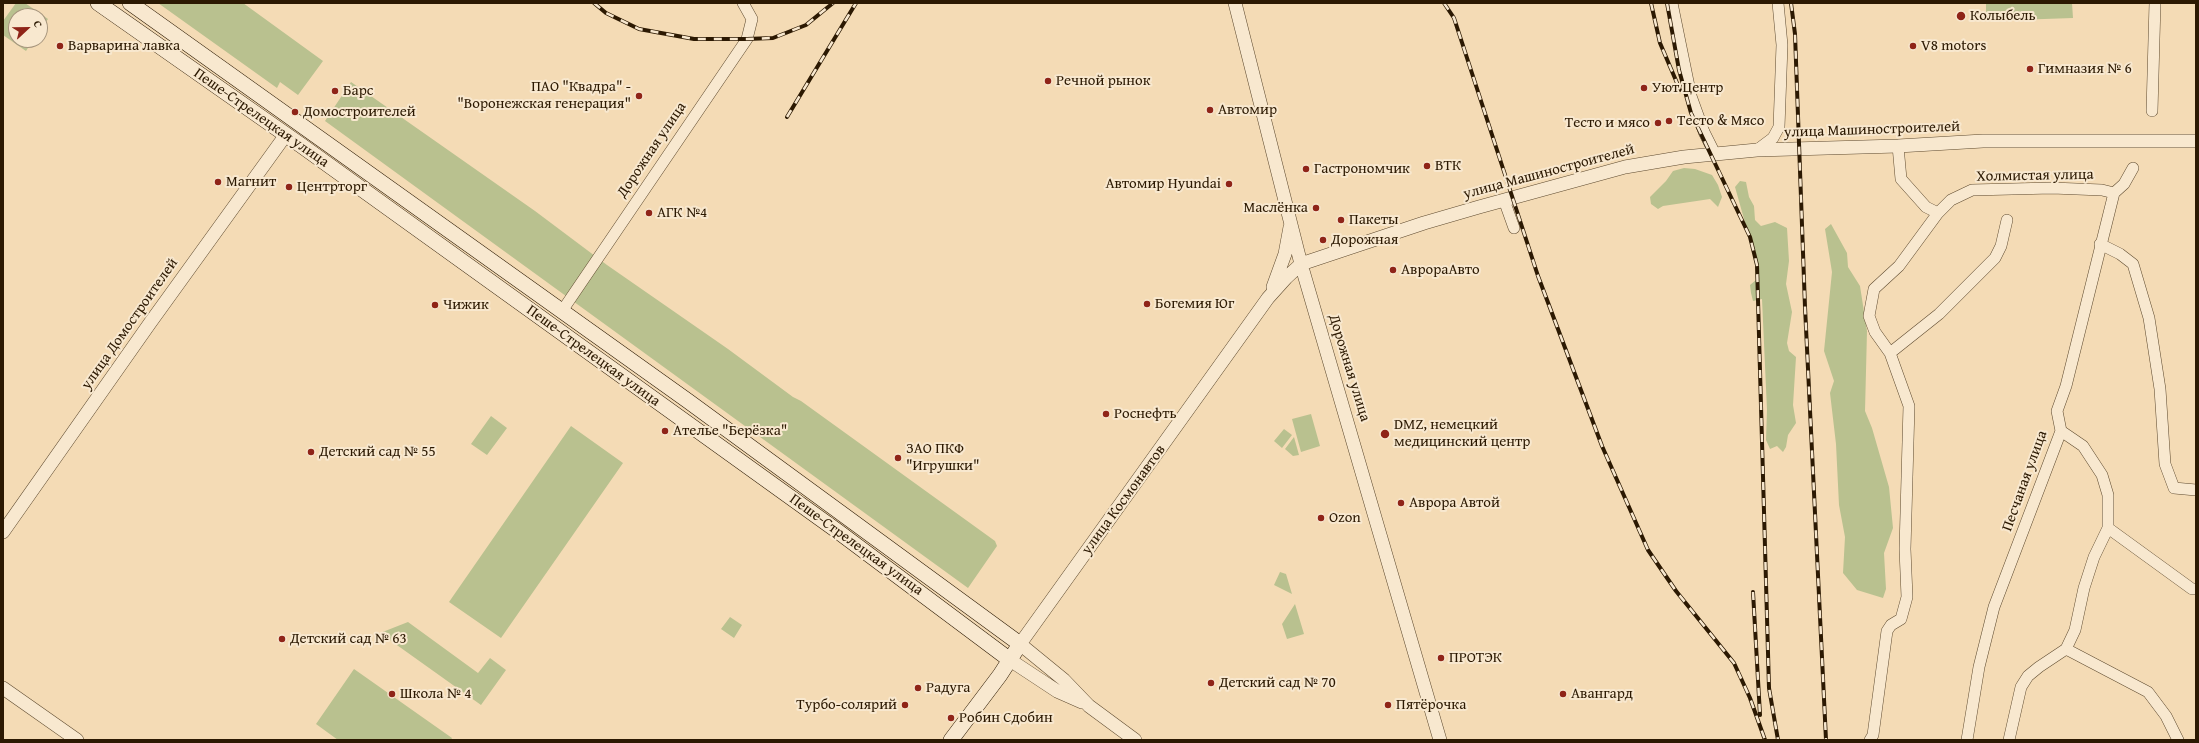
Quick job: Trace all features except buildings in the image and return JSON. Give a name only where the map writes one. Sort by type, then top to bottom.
[{"type":"main road","name":"Пеше-Стрелецкая улица","points":[[98,3],[836,530],[1010,660]]},
{"type":"main road","name":"Пеше-Стрелецкая улица","points":[[130,3],[847,516],[1020,644]]},
{"type":"main road","name":"улица Космонавтов","points":[[951,740],[1010,660],[1020,644]]},
{"type":"street","name":"Дорожная улица","points":[[562,311],[747,40],[752,19],[743,3]]},
{"type":"street","name":"Дорожная улица","points":[[1236,3],[1301,264],[1440,740]]},
{"type":"street","points":[[1672,3],[1692,96],[1704,132],[1715,154]]},
{"type":"street","points":[[1757,150],[1773,138],[1779,127],[1782,45],[1778,3]]},
{"type":"street","points":[[2152,111],[2155,3]]},
{"type":"street","name":"улица Домостроителей","points":[[3,532],[150,323],[285,136]]},
{"type":"street","name":"улица Машиностроителей","points":[[1301,264],[1424,223],[1625,167],[1715,154],[1757,150],[1898,146],[1983,141],[2196,141]]},
{"type":"street","points":[[1898,146],[1901,180],[1926,207],[1938,213]]},
{"type":"street","name":"Песчаная улица","points":[[1966,740],[1979,667],[1994,607],[2061,431],[2057,411],[2066,386],[2100,244],[2114,193],[2124,184],[2133,168]]},
{"type":"street","name":"Холмистая улица","points":[[1870,740],[1873,735],[1887,631],[1891,625],[1901,620],[1907,596],[1905,549],[1909,406],[1890,353],[1875,332],[1869,316],[1874,289],[1898,266],[1938,213],[1951,200],[1972,190],[2052,188],[2102,190],[2114,193]]},
{"type":"street","points":[[1504,200],[1514,228]]},
{"type":"street","points":[[1890,353],[1939,314],[1995,258],[2001,246],[2007,220]]},
{"type":"street","points":[[1268,298],[1286,254],[1291,221]]},
{"type":"street","points":[[2100,244],[2120,254],[2133,264],[2150,326],[2160,389],[2165,464],[2174,488],[2196,490]]},
{"type":"street","name":"улица Космонавтов","points":[[1020,644],[1268,298],[1301,264]]},
{"type":"street","points":[[2009,740],[2021,687],[2028,676],[2038,666],[2066,649],[2079,616],[2084,588],[2094,557],[2108,528],[2108,495],[2102,475],[2083,446],[2061,431]]},
{"type":"street","points":[[2108,528],[2192,589],[2196,589]]},
{"type":"street","name":"Пеше-Стрелецкая улица","points":[[1020,644],[1064,680],[1089,706],[1135,740]]},
{"type":"street","points":[[2066,649],[2148,692],[2166,716],[2178,740]]},
{"type":"street","name":"Пеше-Стрелецкая улица","points":[[1010,660],[1057,691],[1089,706]]},
{"type":"street","points":[[3,688],[77,740]]},
{"type":"green space","points":[[16,3],[25,3],[32,8],[12,8]]},
{"type":"green space","points":[[158,3],[243,3],[323,61],[298,95],[280,82],[277,88]]},
{"type":"green space","points":[[1986,3],[2072,3],[2073,18],[1986,21]]},
{"type":"green space","points":[[8,14],[8,38],[3,35],[3,21]]},
{"type":"green space","points":[[351,82],[535,211],[607,265],[728,349],[995,541],[997,546],[968,588],[325,121]]},
{"type":"green space","points":[[1684,168],[1695,169],[1712,175],[1718,185],[1722,197],[1718,207],[1710,199],[1663,206],[1658,209],[1651,204],[1650,197],[1666,181],[1673,171]]},
{"type":"green space","points":[[1740,181],[1746,182],[1749,197],[1754,206],[1755,220],[1761,226],[1775,222],[1787,228],[1789,261],[1786,284],[1792,312],[1787,343],[1789,351],[1796,357],[1793,405],[1796,423],[1788,435],[1786,447],[1783,452],[1777,446],[1770,449],[1766,440],[1767,410],[1762,299],[1753,301],[1751,293],[1750,285],[1756,280],[1757,265],[1735,187]]},
{"type":"green space","points":[[1831,224],[1847,253],[1848,267],[1860,286],[1867,331],[1865,411],[1872,428],[1889,487],[1893,528],[1884,553],[1886,589],[1883,598],[1857,590],[1843,573],[1845,537],[1839,505],[1836,444],[1830,393],[1834,381],[1824,351],[1832,272],[1825,229]]},
{"type":"green space","points":[[1311,414],[1320,446],[1301,452],[1292,419]]},
{"type":"green space","points":[[491,416],[507,428],[487,455],[471,444]]},
{"type":"green space","points":[[571,426],[623,463],[501,638],[449,602]]},
{"type":"green space","points":[[1284,429],[1292,435],[1282,448],[1274,441]]},
{"type":"green space","points":[[1294,437],[1299,455],[1293,456],[1285,449]]},
{"type":"green space","points":[[1280,572],[1286,574],[1292,594],[1274,585]]},
{"type":"green space","points":[[1295,604],[1304,634],[1287,639],[1282,624]]},
{"type":"green space","points":[[730,617],[742,625],[734,638],[721,629]]},
{"type":"green space","points":[[408,622],[478,673],[490,658],[506,670],[481,705],[380,633]]},
{"type":"green space","points":[[354,669],[452,738],[451,740],[338,740],[316,724]]},
{"type":"railway","points":[[594,3],[606,13],[639,29],[694,39],[773,38],[806,25],[833,3]]},
{"type":"railway","points":[[787,117],[856,3]]},
{"type":"railway","points":[[1444,3],[1454,18],[1538,276],[1602,446],[1648,550],[1676,591],[1734,663],[1750,698],[1765,740]]},
{"type":"railway","points":[[1651,3],[1660,43],[1680,90]]},
{"type":"railway","points":[[1667,3],[1679,70],[1691,113],[1750,237],[1757,265],[1769,688],[1778,740]]},
{"type":"railway","points":[[1791,3],[1795,34],[1805,307],[1826,740]]},
{"type":"railway","points":[[1753,592],[1760,715]]},
{"type":"place","name":"Колыбель","points":[[1961,16]]},
{"type":"place","name":"Варварина лавка","points":[[60,46]]},
{"type":"place","name":"V8 motors","points":[[1913,46]]},
{"type":"place","name":"Гимназия № 6","points":[[2030,69]]},
{"type":"place","name":"Речной рынок","points":[[1048,81]]},
{"type":"place","name":"Уют Центр","points":[[1644,88]]},
{"type":"place","name":"Барс","points":[[335,91]]},
{"type":"place","name":"ПАО \"Квадра\" - \"Воронежская генерация\"","points":[[639,96]]},
{"type":"place","name":"Автомир","points":[[1210,110]]},
{"type":"place","name":"Домостроителей","points":[[295,112]]},
{"type":"place","name":"Тесто & Мясо","points":[[1669,121]]},
{"type":"place","name":"Тесто и мясо","points":[[1658,123]]},
{"type":"place","name":"ВТК","points":[[1427,166]]},
{"type":"place","name":"Гастрономчик","points":[[1306,169]]},
{"type":"place","name":"Магнит","points":[[218,182]]},
{"type":"place","name":"Автомир Hyundai","points":[[1229,184]]},
{"type":"place","name":"Центрторг","points":[[289,187]]},
{"type":"place","name":"Маслёнка","points":[[1316,208]]},
{"type":"place","name":"АГК №4","points":[[649,213]]},
{"type":"place","name":"Пакеты","points":[[1341,220]]},
{"type":"place","name":"Дорожная","points":[[1323,240]]},
{"type":"place","name":"АврораАвто","points":[[1393,270]]},
{"type":"place","name":"Богемия Юг","points":[[1147,304]]},
{"type":"place","name":"Чижик","points":[[435,305]]},
{"type":"place","name":"Роснефть","points":[[1106,414]]},
{"type":"place","name":"Ателье \"Берёзка\"","points":[[665,431]]},
{"type":"place","name":"DMZ, немецкий медицинский центр","points":[[1385,434]]},
{"type":"place","name":"Детский сад № 55","points":[[311,452]]},
{"type":"place","name":"ЗАО ПКФ \"Игрушки\"","points":[[898,458]]},
{"type":"place","name":"Аврора Автой","points":[[1401,503]]},
{"type":"place","name":"Ozon","points":[[1321,518]]},
{"type":"place","name":"Детский сад № 63","points":[[282,639]]},
{"type":"place","name":"ПРОТЭК","points":[[1441,658]]},
{"type":"place","name":"Детский сад № 70","points":[[1211,683]]},
{"type":"place","name":"Радуга","points":[[918,688]]},
{"type":"place","name":"Школа № 4","points":[[392,694]]},
{"type":"place","name":"Авангард","points":[[1563,694]]},
{"type":"place","name":"Турбо-солярий","points":[[905,705]]},
{"type":"place","name":"Пятёрочка","points":[[1388,705]]},
{"type":"place","name":"Робин Сдобин","points":[[951,718]]}]
